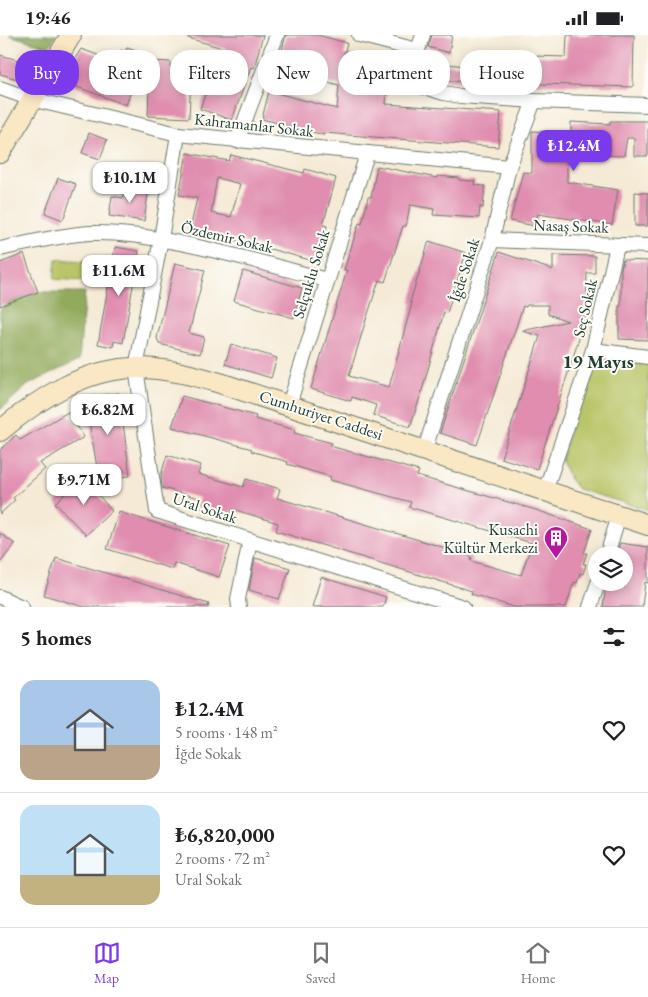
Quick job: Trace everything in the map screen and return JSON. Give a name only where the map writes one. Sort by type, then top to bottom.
[{"type":"street","points":[[0,153],[28,97],[63,35]]},
{"type":"street","points":[[0,140],[71,35]]},
{"type":"street","points":[[237,141],[277,35]]},
{"type":"street","points":[[360,35],[417,50],[423,35]]},
{"type":"street","name":"Kahramanlar Sokak","points":[[0,88],[28,97],[178,134],[509,167]]},
{"type":"street","points":[[450,94],[534,101],[648,105]]},
{"type":"street","name":"İğde Sokak","points":[[425,449],[492,240],[509,167],[534,101]]},
{"type":"street","name":"Ural Sokak","points":[[178,134],[161,239],[136,368],[157,511],[463,607]]},
{"type":"street","name":"Selçuklu Sokak","points":[[289,405],[367,154]]},
{"type":"street","name":"Özdemir Sokak","points":[[0,249],[89,233],[112,233],[161,239],[226,253],[327,280]]},
{"type":"street","name":"Nasaş Sokak","points":[[492,240],[648,246]]},
{"type":"street","name":"Seç Sokak","points":[[545,491],[593,349],[617,246]]},
{"type":"street","points":[[593,349],[648,357]]},
{"type":"street","name":"Cumhuriyet Caddesi","points":[[0,431],[36,403],[60,389],[98,375],[136,368],[191,374],[425,449],[648,525]]},
{"type":"street","points":[[610,546],[620,515]]},
{"type":"street","points":[[239,607],[238,599],[250,541]]},
{"type":"street","points":[[590,607],[595,591]]},
{"type":"street","points":[[0,597],[22,607]]},
{"type":"green space","points":[[9,35],[56,35],[49,47]]},
{"type":"green space","points":[[56,259],[85,261],[85,281],[54,279]]},
{"type":"green space","points":[[38,292],[85,292],[79,360],[28,385],[0,410],[0,310],[8,303]]},
{"type":"green space","points":[[593,350],[648,357],[648,510],[578,489],[570,479],[561,460]]},
{"type":"building","points":[[188,35],[263,35],[254,68],[251,67],[248,75],[248,50],[226,50],[188,38]]},
{"type":"building","points":[[286,35],[318,35],[347,43],[345,50],[338,50],[338,85],[328,82],[328,50],[282,50]]},
{"type":"building","points":[[432,35],[452,35],[450,50],[438,50],[428,47]]},
{"type":"building","points":[[567,35],[634,35],[633,87],[542,84],[542,56],[566,57]]},
{"type":"building","points":[[81,49],[89,52],[89,91],[79,88],[79,52]]},
{"type":"building","points":[[0,55],[15,59],[15,78],[0,74]]},
{"type":"building","points":[[160,61],[170,62],[170,95],[190,95],[189,118],[148,116],[149,95],[160,95]]},
{"type":"building","points":[[450,64],[460,65],[460,81],[450,81]]},
{"type":"building","points":[[99,95],[130,95],[126,105]]},
{"type":"building","points":[[205,95],[241,95],[232,120],[200,109]]},
{"type":"building","points":[[268,95],[284,95],[337,109],[338,95],[387,95],[386,104],[501,112],[498,147],[324,133],[324,135],[262,119]]},
{"type":"building","points":[[610,121],[648,121],[648,156],[634,156],[634,138],[627,138],[624,156],[567,154],[567,182],[618,190],[612,225],[538,214],[535,226],[510,221],[523,172],[532,173],[532,131],[571,133],[571,122],[610,124]]},
{"type":"building","points":[[89,133],[107,140],[100,159],[82,153]]},
{"type":"building","points":[[187,153],[229,161],[231,155],[304,173],[305,169],[336,178],[323,225],[327,226],[317,262],[256,245],[190,230],[197,198],[179,195]],"holes":[[[217,178],[240,184],[231,217],[211,213]]]},
{"type":"building","points":[[377,166],[437,178],[437,176],[459,178],[459,180],[475,181],[474,185],[485,186],[483,208],[480,207],[479,218],[433,215],[434,209],[410,205],[406,226],[403,226],[385,282],[379,280],[365,323],[349,376],[389,387],[412,303],[410,302],[429,241],[466,253],[447,313],[444,312],[410,427],[373,415],[376,405],[352,397],[351,401],[311,389],[347,270],[344,270],[359,223],[362,224],[368,197],[371,197]]},
{"type":"building","points":[[58,178],[76,184],[63,220],[45,213]]},
{"type":"building","points":[[125,185],[149,188],[144,221],[109,216],[112,196],[123,198]]},
{"type":"building","points":[[635,192],[648,193],[648,226],[635,226]]},
{"type":"building","points":[[115,247],[139,251],[123,343],[114,341],[113,347],[98,344]]},
{"type":"building","points":[[499,252],[553,270],[553,255],[595,256],[595,273],[587,273],[586,317],[537,469],[501,458],[540,336],[522,331],[568,321],[548,314],[548,305],[523,306],[477,445],[440,433]]},
{"type":"building","points":[[24,254],[38,292],[0,306],[0,263]]},
{"type":"building","points":[[623,260],[648,261],[648,340],[619,339],[619,306],[621,306],[621,269]]},
{"type":"building","points":[[175,263],[205,270],[189,333],[204,337],[200,354],[159,344],[157,338]]},
{"type":"building","points":[[243,271],[302,288],[294,318],[234,301]]},
{"type":"building","points":[[231,344],[277,358],[271,378],[225,364]]},
{"type":"building","points":[[119,393],[130,476],[99,479],[85,397]]},
{"type":"building","points":[[182,396],[256,416],[255,419],[295,430],[294,433],[332,443],[330,446],[419,471],[417,476],[536,510],[592,529],[584,553],[587,553],[583,564],[586,564],[583,574],[580,573],[577,583],[574,582],[566,607],[514,607],[471,594],[472,591],[276,531],[278,523],[232,509],[230,517],[196,507],[199,498],[162,488],[161,475],[167,455],[201,465],[198,474],[243,487],[246,479],[280,489],[277,498],[436,545],[472,557],[471,561],[521,575],[532,543],[409,507],[411,502],[330,480],[331,477],[287,464],[288,462],[251,451],[252,449],[172,427]]},
{"type":"building","points":[[68,412],[84,437],[40,463],[45,469],[13,498],[15,500],[0,514],[0,450],[16,435],[20,440]]},
{"type":"building","points":[[83,477],[112,511],[86,535],[55,503]]},
{"type":"building","points":[[119,512],[230,546],[219,577],[174,563],[172,569],[107,549]]},
{"type":"building","points":[[0,533],[15,544],[0,563]]},
{"type":"building","points":[[620,543],[648,547],[648,583],[645,582],[642,607],[603,607],[605,591],[633,591],[633,546],[619,546]]},
{"type":"building","points":[[56,558],[209,604],[208,607],[84,607],[44,595]]},
{"type":"building","points":[[255,558],[290,568],[279,599],[249,590]]},
{"type":"building","points":[[321,577],[386,597],[383,607],[312,607]]},
{"type":"place","name":"Kusachi Kültür Merkezi","points":[[556,559]]},
{"type":"district","name":"19 Mayıs","points":[[598,361]]}]
